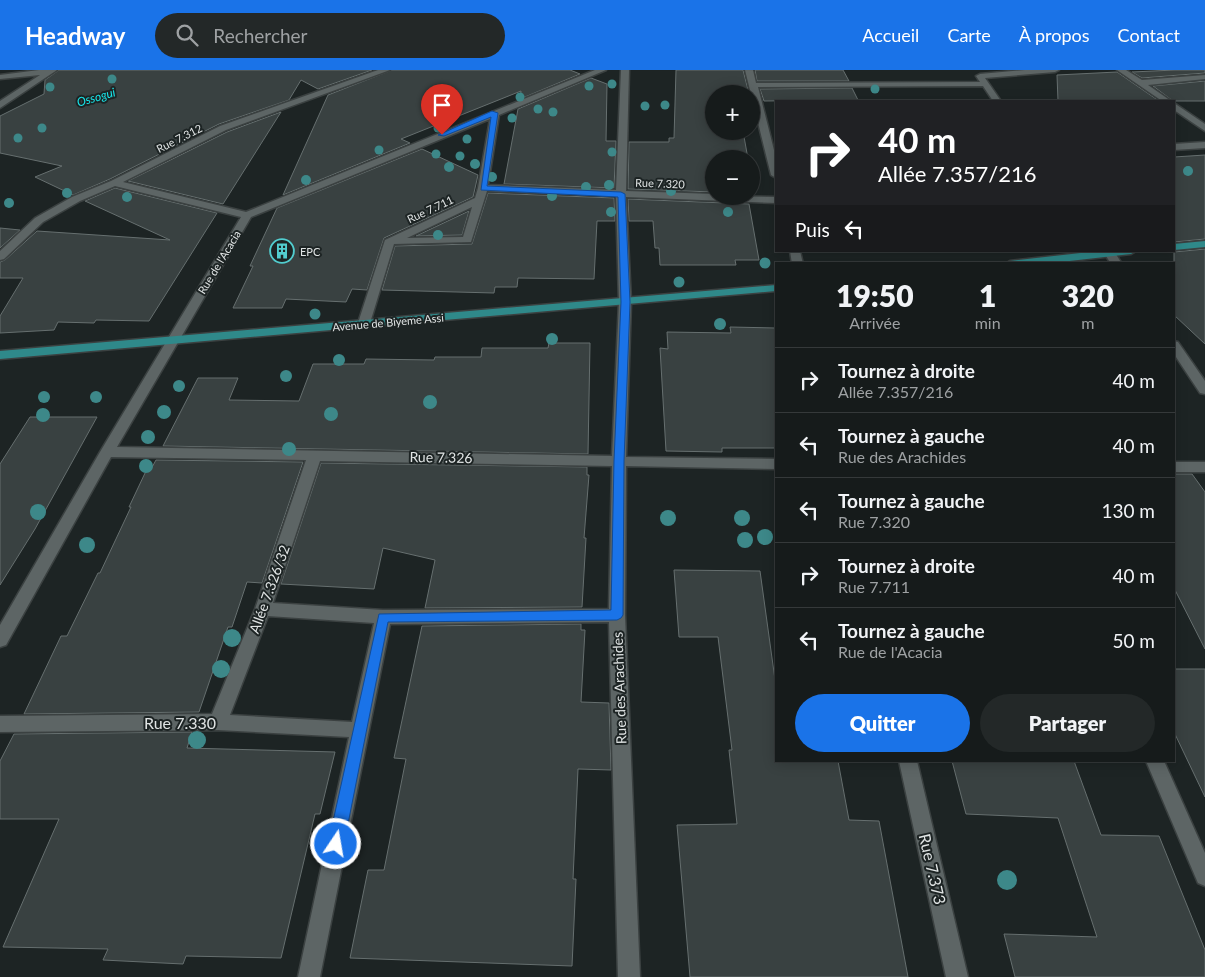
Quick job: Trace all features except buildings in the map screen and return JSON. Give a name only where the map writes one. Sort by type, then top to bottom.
[{"type":"main road","points":[[1175,247],[1205,244]]},
{"type":"main road","points":[[1026,262],[1109,252]]},
{"type":"main road","name":"Avenue de Biyeme Assi","points":[[0,355],[775,288]]},
{"type":"street","points":[[0,77],[53,70]]},
{"type":"street","points":[[0,105],[53,70]]},
{"type":"street","name":"Rue 7.312","points":[[0,257],[38,220],[76,199],[114,184],[223,128],[386,70]]},
{"type":"street","name":"Rue de l'Acacia","points":[[0,640],[172,340],[247,215],[602,70]]},
{"type":"street","name":"Rue des Arachides","points":[[625,70],[621,194],[625,302],[619,461],[617,615],[629,977]]},
{"type":"street","points":[[749,70],[752,85],[986,84]]},
{"type":"street","points":[[978,73],[1055,70]]},
{"type":"street","points":[[1121,70],[1166,100]]},
{"type":"street","points":[[1172,70],[1184,79]]},
{"type":"street","points":[[978,73],[997,100]]},
{"type":"street","points":[[1140,82],[1205,77]]},
{"type":"street","points":[[1175,107],[1205,128]]},
{"type":"street","points":[[364,323],[389,242],[467,240],[483,188],[494,113]]},
{"type":"street","points":[[760,114],[775,171]]},
{"type":"street","points":[[764,129],[775,129]]},
{"type":"street","points":[[1175,147],[1205,145]]},
{"type":"street","points":[[114,184],[247,215]]},
{"type":"street","name":"Rue 7.320","points":[[483,188],[775,200]]},
{"type":"street","name":"Rue 7.711","points":[[389,242],[479,200]]},
{"type":"street","points":[[1175,346],[1204,387]]},
{"type":"street","name":"Rue 7.326","points":[[107,452],[775,464]]},
{"type":"street","name":"Allée 7.326/32","points":[[218,722],[263,609],[315,455]]},
{"type":"street","points":[[1175,467],[1205,467]]},
{"type":"street","points":[[263,609],[383,617],[617,615]]},
{"type":"street","points":[[309,977],[383,617]]},
{"type":"street","name":"Rue 7.330","points":[[0,724],[218,722],[359,730]]},
{"type":"street","name":"Rue 7.373","points":[[908,762],[957,977]]},
{"type":"street","points":[[1155,762],[1205,876]]},
{"type":"place","name":"EPC","points":[[282,251]]},
{"type":"route","points":[[336,844],[383,617],[617,615],[619,461],[625,302],[621,194],[483,188],[494,113],[442,135]]},
{"type":"water label","name":"Ossogui","points":[[96,97]]}]
